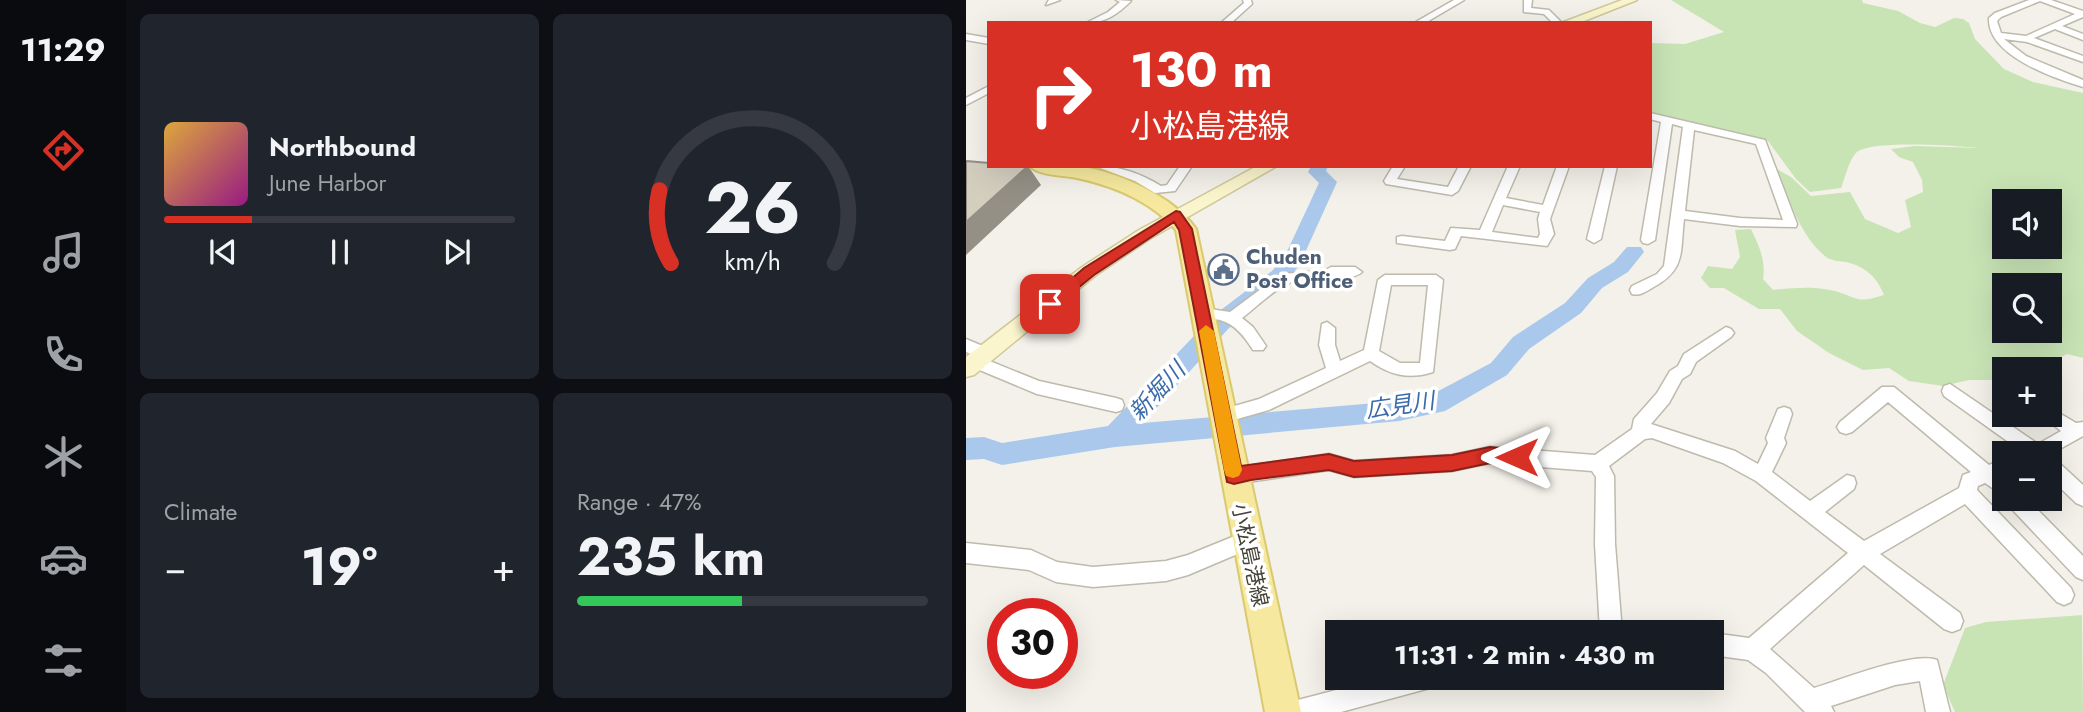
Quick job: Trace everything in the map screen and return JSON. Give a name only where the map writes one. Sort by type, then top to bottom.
[{"type":"main road","points":[[1573,21],[1632,0]]},
{"type":"main road","points":[[976,361],[1089,271],[1176,215],[1265,168]]},
{"type":"main road","points":[[1077,169],[1123,187],[1176,215]]},
{"type":"main road","name":"小松島港線","points":[[1176,215],[1186,229],[1283,712]]},
{"type":"street","points":[[1095,21],[1111,14],[1127,1],[1120,0]]},
{"type":"street","points":[[1227,21],[1248,4],[1247,0]]},
{"type":"street","points":[[1422,21],[1460,0]]},
{"type":"street","points":[[1528,0],[1527,10],[1546,12],[1556,21]]},
{"type":"street","points":[[2008,0],[2023,5]]},
{"type":"street","points":[[2036,0],[1992,20],[2001,44],[2083,84]]},
{"type":"street","points":[[2043,0],[2083,14]]},
{"type":"street","points":[[2029,39],[2030,36],[2083,14]]},
{"type":"street","points":[[2054,26],[2083,37]]},
{"type":"street","points":[[1997,35],[2029,39],[2083,59]]},
{"type":"street","points":[[968,38],[987,41]]},
{"type":"street","points":[[966,102],[987,90]]},
{"type":"street","points":[[1652,116],[1761,142],[1791,224],[1740,222],[1679,214]]},
{"type":"street","points":[[1648,240],[1656,159],[1667,120]]},
{"type":"street","points":[[1637,290],[1662,277],[1671,268],[1689,125]]},
{"type":"street","points":[[1656,159],[1684,164]]},
{"type":"street","points":[[1107,168],[1139,178],[1159,190],[1171,188],[1185,168]]},
{"type":"street","points":[[1398,168],[1390,181],[1451,191],[1464,168]]},
{"type":"street","points":[[1483,235],[1513,168]]},
{"type":"street","points":[[1402,240],[1450,246],[1456,231],[1542,243],[1546,233],[1544,219],[1562,168]]},
{"type":"street","points":[[1594,239],[1611,168]]},
{"type":"street","points":[[1500,201],[1548,210]]},
{"type":"street","points":[[1325,293],[1331,272],[1355,272]]},
{"type":"street","points":[[1233,317],[1286,277],[1330,276]]},
{"type":"street","points":[[1385,280],[1436,280],[1427,369],[1405,373],[1396,371],[1371,353],[1385,280]]},
{"type":"street","points":[[1206,328],[1217,312],[1233,317],[1247,329],[1258,346]]},
{"type":"street","points":[[1327,328],[1327,345],[1335,371]]},
{"type":"street","points":[[1640,432],[1640,424],[1652,407],[1664,398],[1676,375],[1684,370],[1690,358],[1726,333]]},
{"type":"street","points":[[966,345],[976,361],[1037,387],[1116,405]]},
{"type":"street","points":[[1224,423],[1371,353]]},
{"type":"street","points":[[1950,391],[2019,441]]},
{"type":"street","points":[[1846,427],[1888,392],[1992,466]]},
{"type":"street","points":[[1762,475],[1777,443],[1774,438],[1784,414]]},
{"type":"street","points":[[2062,421],[2079,430]]},
{"type":"street","points":[[2058,441],[2079,430]]},
{"type":"street","points":[[1234,476],[1251,471],[1329,462],[1354,469],[1452,463],[1490,455],[1597,463],[1616,452],[1640,432],[1652,431],[1729,457],[1762,475],[1952,621]]},
{"type":"street","points":[[1597,463],[1605,476],[1605,544],[1610,620]]},
{"type":"street","points":[[1752,650],[1864,552],[1967,493],[1970,481],[1992,472]]},
{"type":"street","points":[[2062,477],[2083,497]]},
{"type":"street","points":[[1812,511],[1847,483]]},
{"type":"street","points":[[1967,493],[2064,595]]},
{"type":"street","points":[[2026,511],[2083,570]]},
{"type":"street","points":[[966,553],[1031,560],[1056,572],[1093,577],[1166,571],[1188,565],[1247,540]]},
{"type":"street","points":[[1724,646],[1752,650],[1774,665],[1817,706],[1895,674],[1929,668],[1938,712]]},
{"type":"street","points":[[1298,712],[1381,690]]},
{"type":"green space","points":[[1671,0],[1862,0],[1863,3],[1898,11],[1920,23],[1935,27],[1954,18],[1963,19],[1969,23],[1975,39],[2004,69],[2033,82],[2083,93],[2083,358],[2067,354],[2061,357],[1992,357],[1992,380],[1969,380],[1943,386],[1909,381],[1889,368],[1863,370],[1829,353],[1797,331],[1780,309],[1759,309],[1724,288],[1710,288],[1701,278],[1708,266],[1732,269],[1740,257],[1735,230],[1751,229],[1763,259],[1763,279],[1773,290],[1823,289],[1860,299],[1884,295],[1878,283],[1865,270],[1828,258],[1817,248],[1802,227],[1775,168],[1791,177],[1811,196],[1850,192],[1865,219],[1898,233],[1911,227],[1905,200],[1923,192],[1922,180],[1913,162],[1899,157],[1891,149],[1915,146],[1979,148],[1915,144],[1864,149],[1854,156],[1841,188],[1810,192],[1796,179],[1768,141],[1652,114],[1652,43],[1685,44],[1724,32]]},
{"type":"green space","points":[[2082,615],[2083,712],[1955,712],[1943,685],[1965,628],[1986,622]]},
{"type":"building","points":[[966,161],[987,163],[987,168],[1026,168],[966,222]]},
{"type":"waterway","name":"新堀川","points":[[1115,436],[1221,322],[1279,276],[1292,261],[1328,182],[1317,172],[1319,168]]},
{"type":"waterway","name":"広見川","points":[[1115,436],[1399,411],[1436,404],[1499,369],[1521,343],[1573,308],[1595,283],[1621,267],[1634,252]]},
{"type":"waterway","name":"新堀川","points":[[966,449],[984,448],[1002,454],[1115,436]]},
{"type":"slow traffic","points":[[1206,331],[1233,470]]},
{"type":"place","name":"Chuden Post Office","points":[[1223,269]]},
{"type":"route","points":[[1050,304],[1089,271],[1176,215],[1186,229],[1234,476],[1251,471],[1329,462],[1354,469],[1452,463],[1490,455],[1517,457]]}]
